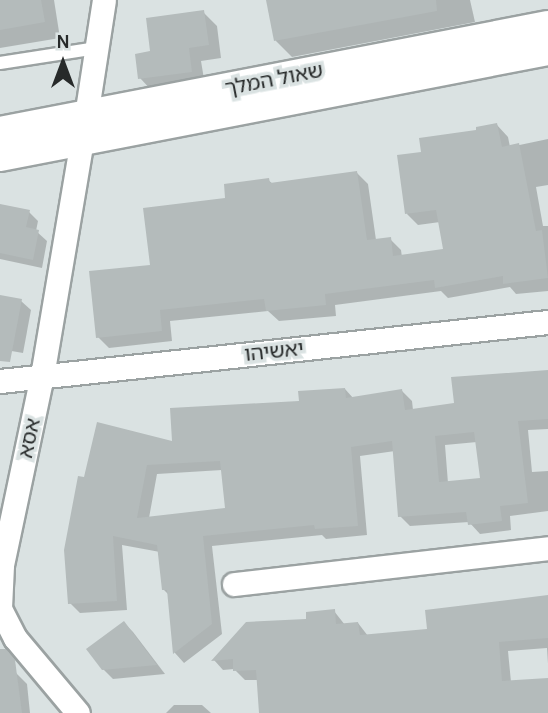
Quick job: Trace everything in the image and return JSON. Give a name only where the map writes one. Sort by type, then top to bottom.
[{"type":"street","name":"אסא","points":[[78,713],[15,638],[0,608],[2,565],[42,376],[104,0]]},
{"type":"street","name":"שאול המלך","points":[[0,156],[84,128],[548,26]]},
{"type":"street","name":"שאול המלך","points":[[0,132],[84,128],[548,50]]},
{"type":"street","name":"יאשיהו","points":[[0,381],[548,322]]},
{"type":"street","points":[[234,584],[548,548]]},
{"type":"lane","points":[[0,63],[97,48]]},
{"type":"building","points":[[0,0],[41,0],[45,22],[0,30]]},
{"type":"building","points":[[266,0],[436,0],[437,11],[274,41]]},
{"type":"building","points":[[204,10],[209,45],[189,48],[192,72],[138,79],[135,54],[150,51],[146,18]]},
{"type":"building","points":[[497,123],[502,147],[519,143],[536,231],[542,230],[548,278],[503,284],[503,276],[435,288],[434,280],[325,294],[326,305],[266,311],[264,299],[160,310],[162,331],[96,338],[89,271],[150,265],[143,208],[225,198],[224,184],[269,178],[270,183],[357,171],[367,240],[391,237],[393,256],[443,249],[436,210],[405,214],[397,155],[421,152],[419,138],[476,130],[476,127]]},
{"type":"building","points":[[0,204],[30,210],[26,227],[39,230],[33,260],[0,253]]},
{"type":"building","points":[[0,295],[22,299],[10,362],[0,361]]},
{"type":"building","points":[[548,370],[548,419],[518,421],[528,503],[500,506],[502,521],[468,525],[466,512],[398,517],[392,441],[351,447],[358,526],[315,529],[314,525],[203,536],[212,624],[173,654],[167,590],[162,590],[157,545],[113,536],[117,601],[68,604],[64,550],[78,476],[84,477],[97,422],[172,441],[170,408],[299,401],[298,391],[345,388],[346,398],[402,389],[405,410],[454,403],[451,377]],"holes":[[[474,432],[480,478],[439,482],[435,436]],[[220,461],[225,508],[137,518],[147,465]]]},
{"type":"building","points":[[548,595],[548,638],[499,642],[502,681],[548,678],[548,713],[259,713],[256,670],[233,671],[233,659],[211,661],[246,622],[306,619],[306,612],[335,609],[336,624],[358,622],[360,635],[427,629],[425,610]]},
{"type":"building","points":[[124,621],[157,665],[102,670],[86,649]]},
{"type":"building","points":[[0,649],[6,649],[15,660],[22,713],[0,713]]}]
